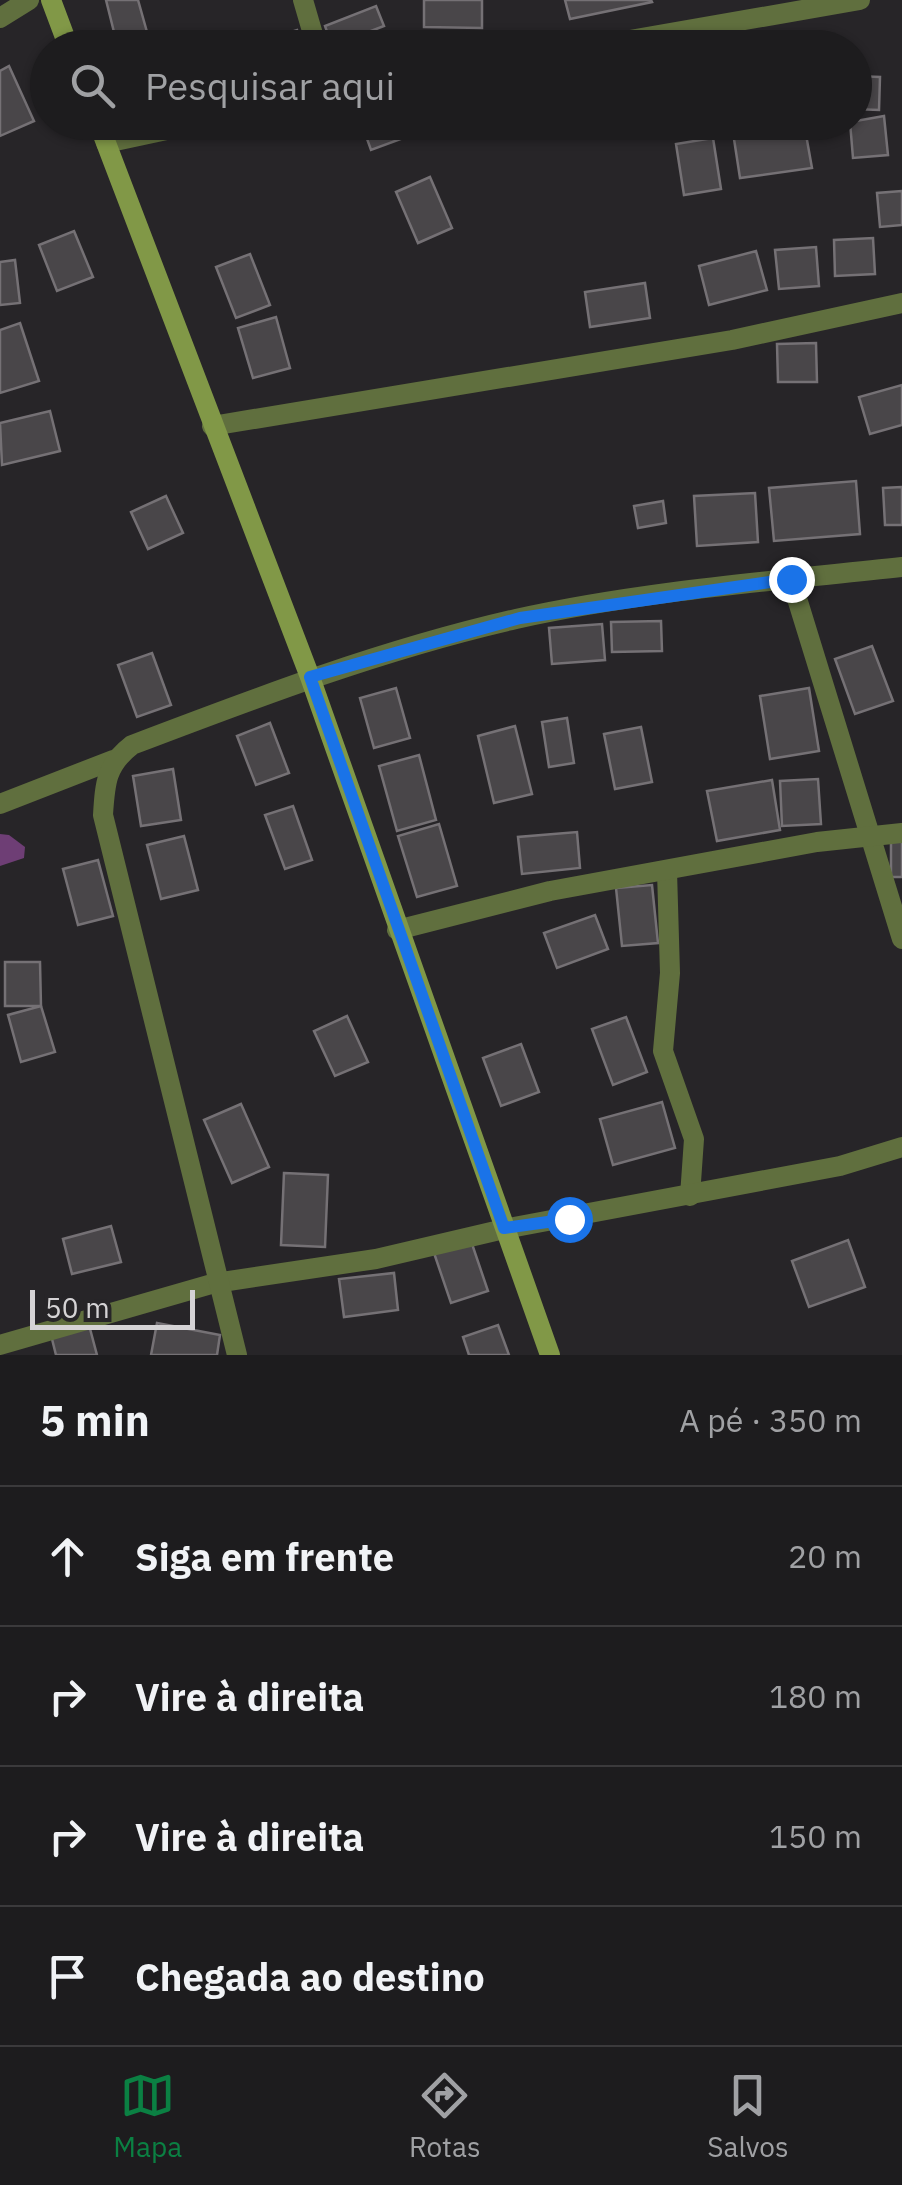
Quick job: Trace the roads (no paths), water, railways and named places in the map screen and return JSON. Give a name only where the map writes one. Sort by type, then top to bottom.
[{"type":"main road","points":[[51,0],[62,30]]},
{"type":"main road","points":[[105,140],[310,677],[550,1355]]},
{"type":"street","points":[[0,18],[29,0]]},
{"type":"street","points":[[303,0],[312,30]]},
{"type":"street","points":[[688,30],[860,0]]},
{"type":"street","points":[[106,143],[120,140]]},
{"type":"street","points":[[212,426],[732,340],[902,303]]},
{"type":"street","points":[[0,804],[113,760],[132,744],[310,677],[520,618],[902,566]]},
{"type":"street","points":[[791,579],[902,939]]},
{"type":"street","points":[[113,760],[105,778],[102,815],[209,1228],[216,1283],[237,1355]]},
{"type":"street","points":[[397,930],[495,903],[902,833]]},
{"type":"street","points":[[667,871],[670,973],[664,1050],[694,1139],[690,1196]]},
{"type":"street","points":[[11,1347],[216,1283],[376,1260],[504,1228],[840,1166],[902,1147]]}]
